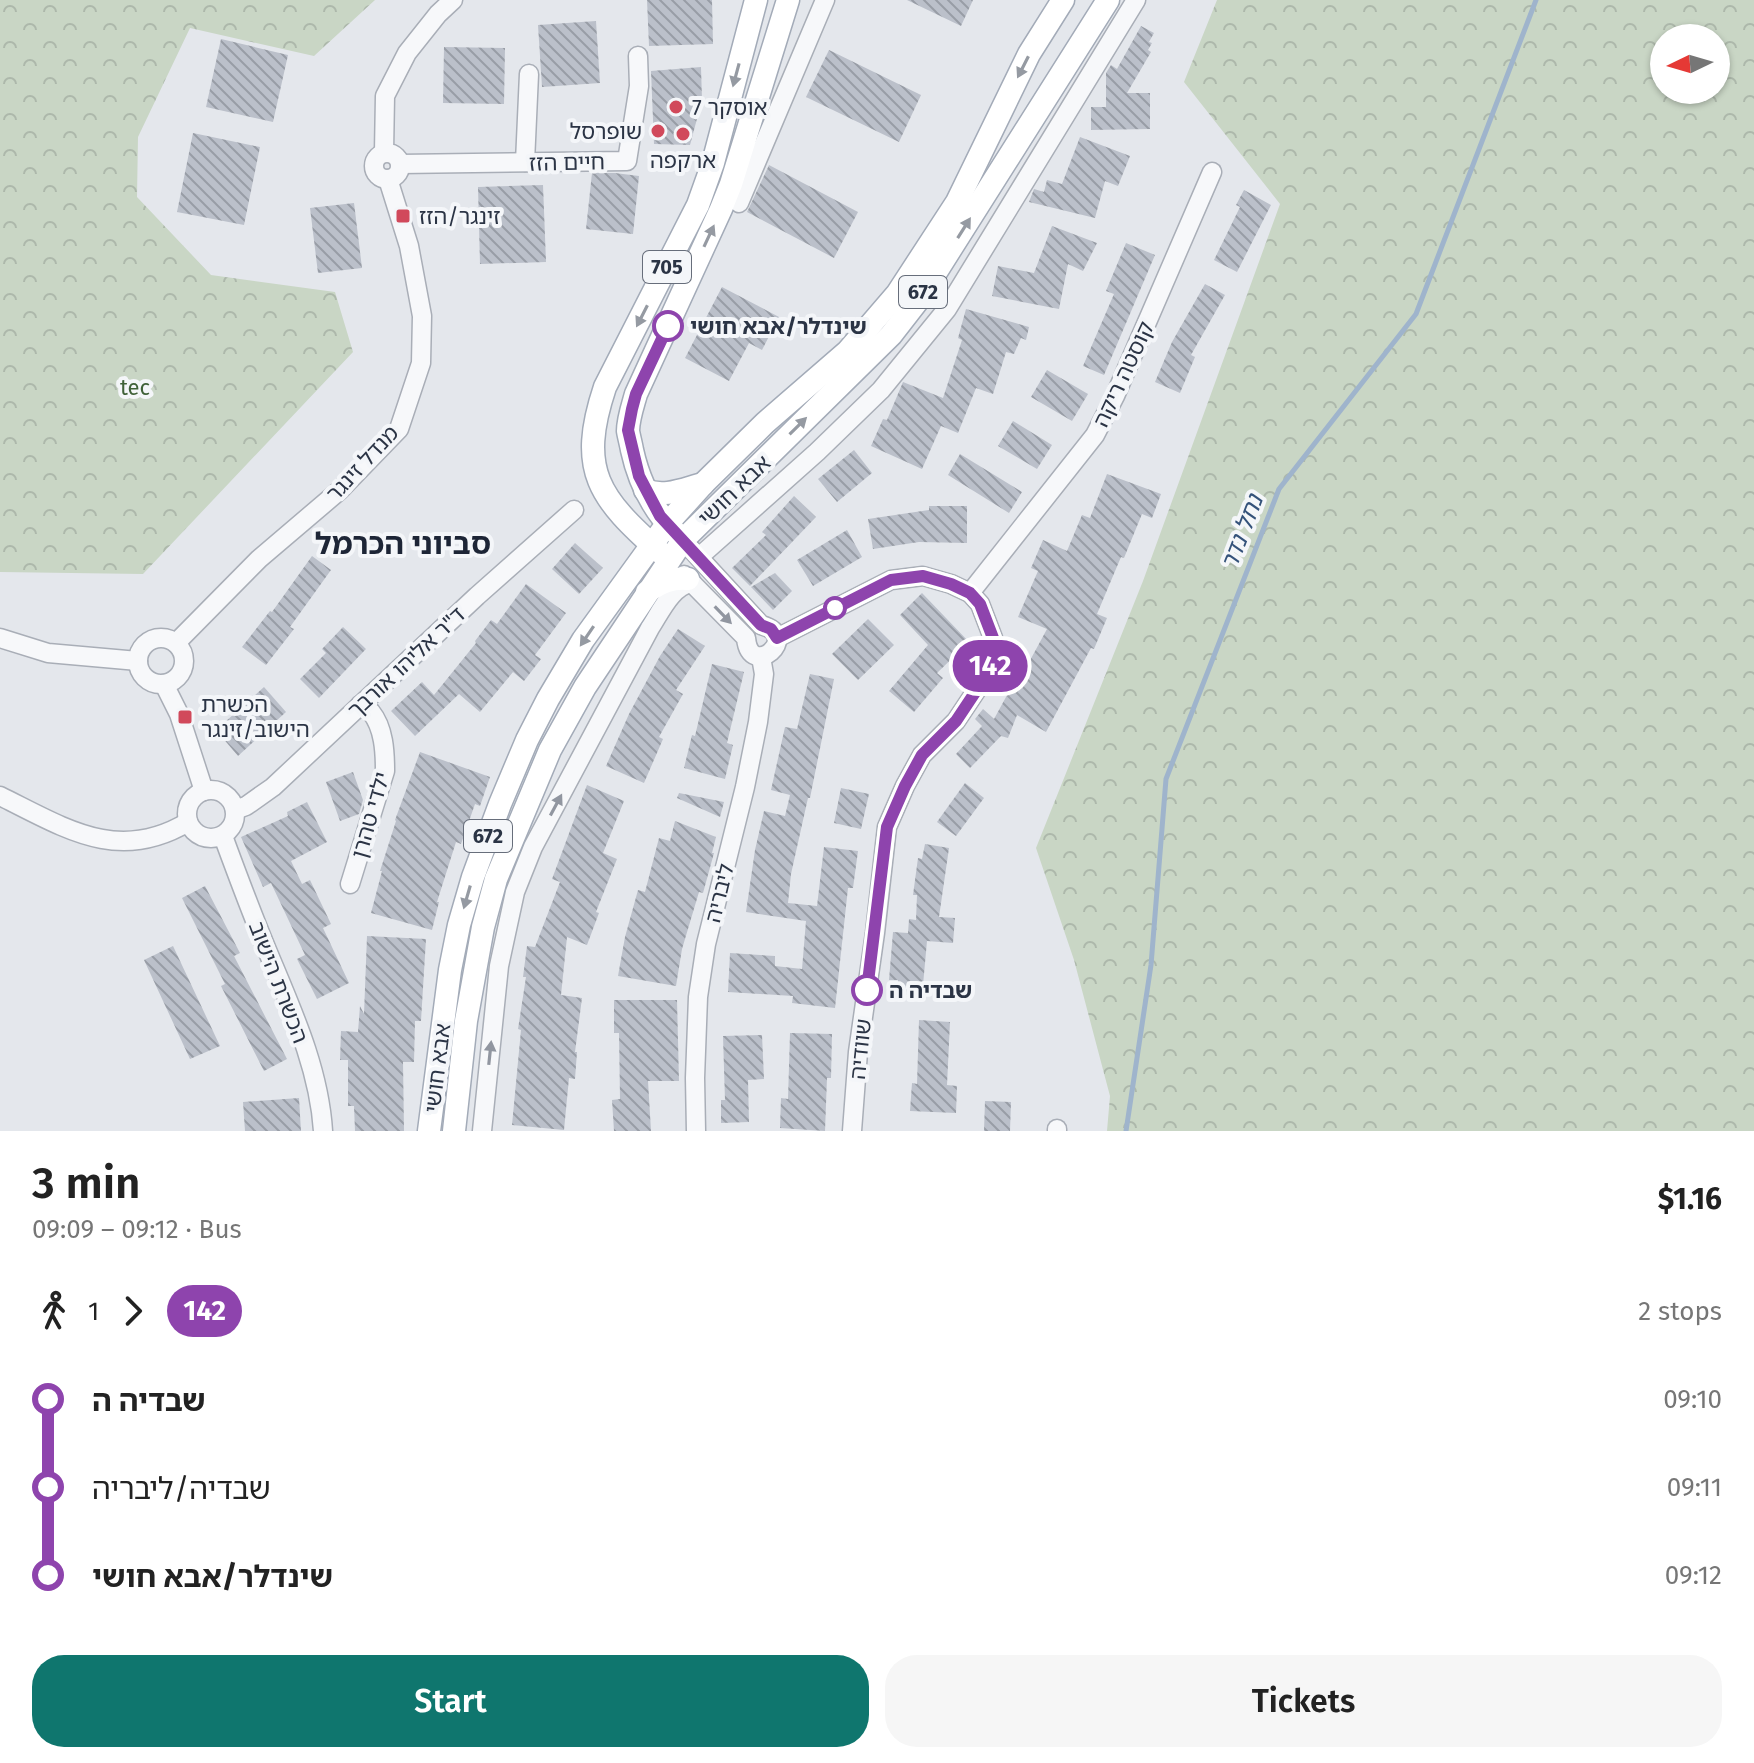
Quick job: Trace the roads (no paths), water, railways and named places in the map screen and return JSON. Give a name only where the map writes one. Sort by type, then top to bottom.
[{"type":"main road","name":"705","points":[[631,572],[635,557],[627,523],[599,483],[594,466],[598,408],[605,387],[698,205],[713,163],[756,0]]},
{"type":"main road","name":"705","points":[[675,532],[645,490],[628,430],[636,394],[731,184],[788,0]]},
{"type":"main road","name":"אבא חושי","points":[[454,1131],[466,1021],[483,927],[496,879],[550,750],[585,687],[668,559],[675,532],[704,483],[765,423],[848,351],[897,294],[957,202],[1029,54],[1063,0]]},
{"type":"main road","name":"אבא חושי","points":[[429,1131],[450,970],[473,877],[527,740],[583,640],[651,544],[675,532],[891,335],[919,299],[1108,0]]},
{"type":"main road","points":[[645,490],[669,493],[704,483]]},
{"type":"main road","points":[[627,523],[668,559]]},
{"type":"main road","points":[[646,593],[665,581],[690,581]]},
{"type":"street","points":[[384,152],[385,96],[407,53],[453,0]]},
{"type":"street","points":[[739,203],[825,0]]},
{"type":"street","name":"אבא חושי","points":[[699,557],[817,452],[881,390],[947,309],[1136,0]]},
{"type":"street","name":"חיים הזז","points":[[400,164],[627,161],[639,86],[638,56]]},
{"type":"street","points":[[525,162],[529,74]]},
{"type":"street","points":[[384,152],[393,154],[400,164],[399,173],[388,179],[376,174],[373,165],[384,152]]},
{"type":"street","name":"קוסטה ריקה","points":[[970,593],[1095,435],[1115,396],[1212,172]]},
{"type":"street","name":"מנדל זינגר","points":[[176,643],[259,559],[340,490],[399,429],[421,363],[422,316],[409,246],[388,179]]},
{"type":"street","name":"ד\"ר אליהו אורבך","points":[[235,810],[273,787],[477,596],[574,510]]},
{"type":"street","points":[[668,559],[746,638],[751,653],[761,657],[773,651],[777,638],[771,629],[761,625],[675,532]]},
{"type":"street","points":[[777,638],[891,580],[923,576],[970,593]]},
{"type":"street","points":[[482,1131],[499,966],[515,892],[533,847],[650,628],[673,594],[690,581]]},
{"type":"street","name":"שוודיה","points":[[852,1131],[858,1052],[887,827],[922,755],[956,721],[984,679],[992,659],[993,638],[980,604],[970,593]]},
{"type":"street","points":[[746,638],[750,631],[761,625]]},
{"type":"street","points":[[0,638],[48,653],[138,661]]},
{"type":"street","points":[[163,638],[176,643],[181,649],[184,664],[177,678],[156,684],[143,675],[138,661],[143,647],[163,638]]},
{"type":"street","name":"ליבריה","points":[[696,1131],[698,997],[706,944],[758,722],[764,674],[761,657]]},
{"type":"street","points":[[164,684],[179,714],[204,791]]},
{"type":"street","name":"ילדי טהרן","points":[[350,884],[385,771],[381,733],[371,712],[360,705]]},
{"type":"street","points":[[204,791],[216,791],[228,796],[235,810],[231,829],[223,836],[201,836],[188,822],[190,804],[204,791]]},
{"type":"street","points":[[0,796],[76,832],[98,839],[150,840],[188,822]]},
{"type":"street","name":"הכשרת הישוב","points":[[223,836],[298,1024],[316,1080],[323,1131]]},
{"type":"waterway","name":"נחל נדר","points":[[1126,1131],[1151,965],[1166,779],[1279,489],[1416,314],[1536,0]]},
{"type":"place","name":"אוסקר 7","points":[[676,107]]},
{"type":"place","name":"שופרסל","points":[[658,131]]},
{"type":"place","name":"ארקפה","points":[[683,134]]},
{"type":"place","name":"זינגר/הזז","points":[[403,216]]},
{"type":"place","name":"שינדלר/אבא חושי","points":[[668,326]]},
{"type":"place","name":"הכשרת הישוב/זינגר","points":[[185,717]]},
{"type":"place","name":"שבדיה ה","points":[[867,990]]},
{"type":"district","name":"סביוני הכרמל","points":[[403,544]]},
{"type":"park label","name":"tec","points":[[135,387]]}]
